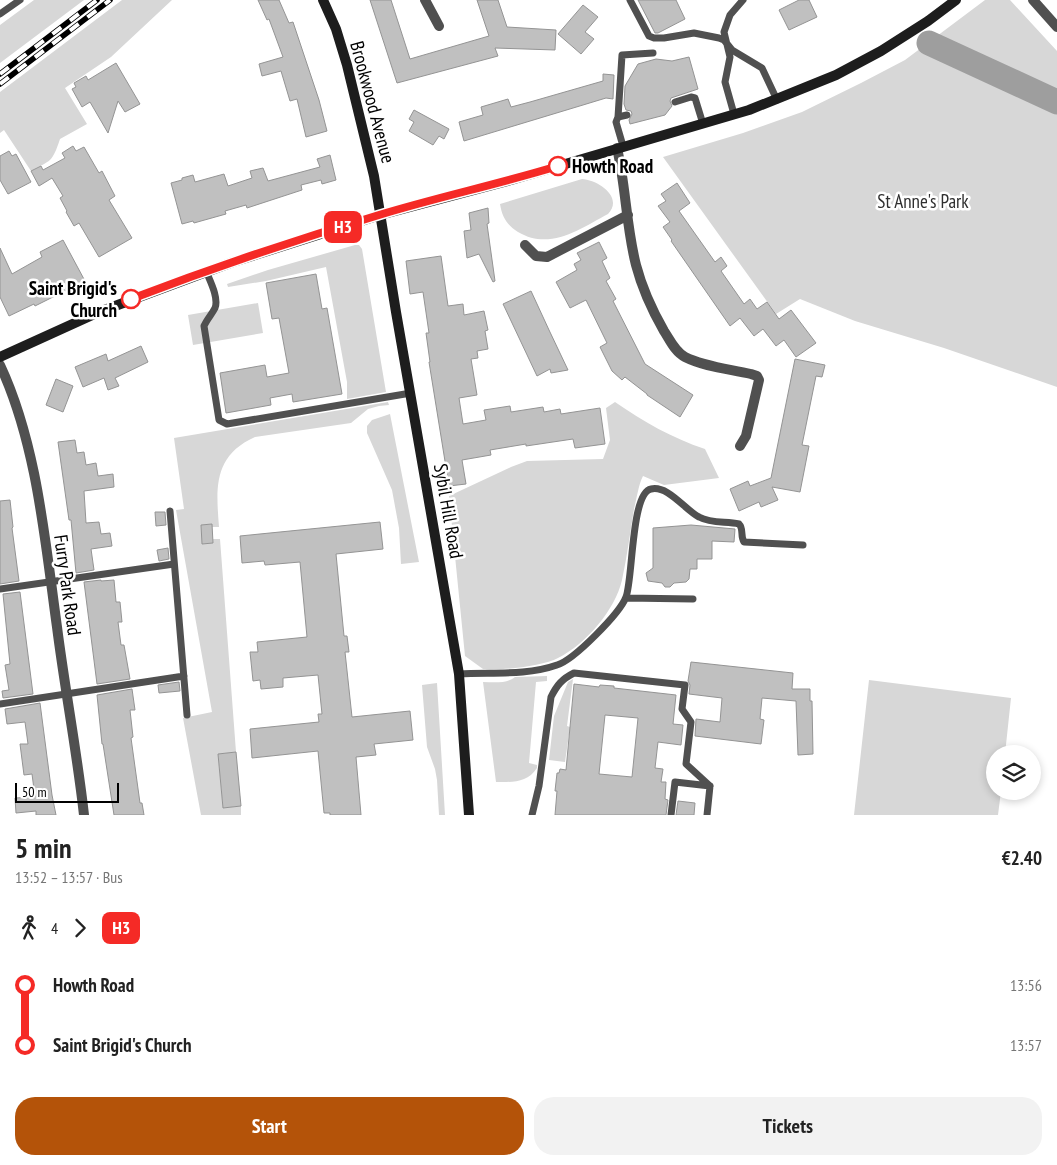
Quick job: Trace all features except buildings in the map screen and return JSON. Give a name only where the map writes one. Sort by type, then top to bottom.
[{"type":"main road","name":"Brookwood Avenue","points":[[323,0],[336,29],[368,144],[380,215]]},
{"type":"main road","points":[[0,357],[99,312],[206,271],[380,215],[511,180],[703,124],[777,100],[836,74],[881,51],[928,21],[956,0]]},
{"type":"main road","name":"Sybil Hill Road","points":[[380,215],[459,674],[469,815]]},
{"type":"street","points":[[425,0],[439,26]]},
{"type":"street","points":[[1033,0],[1057,27]]},
{"type":"street","points":[[620,147],[636,265],[643,289],[654,315],[675,350],[685,357],[709,365],[752,374],[757,376],[759,380],[760,385],[746,436],[740,446]]},
{"type":"street","points":[[525,246],[536,256],[546,257],[628,215]]},
{"type":"street","name":"Furry Park Road","points":[[0,365],[26,439],[44,533],[84,815]]},
{"type":"lane","points":[[0,14],[20,0]]},
{"type":"lane","points":[[630,0],[649,36],[664,38],[694,33],[719,38],[738,54],[762,68],[777,100]]},
{"type":"lane","points":[[734,114],[725,82],[730,57],[724,32],[730,15],[743,0]]},
{"type":"lane","points":[[620,147],[616,122],[618,117],[622,55],[653,52]]},
{"type":"lane","points":[[676,102],[691,97],[695,98],[703,124]]},
{"type":"lane","points":[[618,117],[627,115]]},
{"type":"lane","points":[[206,271],[216,301],[215,309],[204,326],[219,420],[227,424],[411,393]]},
{"type":"lane","points":[[459,674],[498,673],[558,665],[582,649],[626,598],[632,545],[640,501],[645,492],[651,489],[660,489],[678,500],[697,517],[707,521],[740,524],[742,526],[742,539],[744,542],[803,545]]},
{"type":"lane","points":[[170,511],[187,715]]},
{"type":"lane","points":[[0,589],[174,564]]},
{"type":"lane","points":[[626,598],[693,599]]},
{"type":"lane","points":[[532,815],[539,786],[551,697],[558,683],[564,677],[574,673],[684,685],[682,709],[691,722],[686,764],[710,786]]},
{"type":"lane","points":[[0,704],[184,676]]},
{"type":"lane","points":[[671,815],[675,782],[710,786]]},
{"type":"lane","points":[[707,815],[710,786]]},
{"type":"green space","points":[[34,0],[84,0],[0,63],[0,25]]},
{"type":"green space","points":[[122,0],[172,0],[111,57],[65,88],[87,124],[60,139],[53,157],[31,171],[4,130],[0,133],[0,92]]},
{"type":"green space","name":"St Anne's Park","points":[[985,0],[1010,0],[1057,51],[1057,387],[944,348],[855,321],[800,299],[776,314],[663,157],[743,133],[802,112],[905,60]]},
{"type":"green space","points":[[582,179],[595,182],[607,190],[613,202],[608,214],[576,231],[553,239],[530,237],[514,229],[502,213],[500,204]]},
{"type":"green space","points":[[359,245],[362,249],[386,392],[347,399],[347,382],[326,267],[266,281],[228,287],[227,284]]},
{"type":"green space","points":[[258,303],[263,333],[193,345],[188,315]]},
{"type":"green space","points":[[388,402],[389,405],[368,409],[351,423],[255,437],[241,445],[224,464],[218,486],[219,527],[212,527],[212,524],[201,525],[202,544],[213,543],[213,539],[220,539],[236,752],[218,754],[223,808],[241,806],[241,815],[201,815],[183,718],[212,712],[176,510],[184,509],[174,438]]},
{"type":"green space","points":[[615,402],[659,429],[705,449],[719,478],[664,485],[643,476],[634,509],[622,580],[613,603],[598,625],[569,652],[551,661],[522,667],[483,669],[465,656],[449,496],[527,461],[603,459],[610,440],[606,408]]},
{"type":"green space","points":[[390,414],[419,562],[401,564],[399,528],[392,490],[367,433],[367,426],[372,420]]},
{"type":"green space","points":[[547,676],[547,681],[536,682],[529,763],[537,765],[537,768],[529,777],[519,781],[496,782],[483,682],[504,682],[515,677]]},
{"type":"green space","points":[[573,679],[567,726],[570,727],[565,762],[549,760],[554,716],[568,682]]},
{"type":"green space","points":[[869,680],[1011,698],[1006,745],[986,745],[986,800],[1000,800],[998,815],[854,815]]},
{"type":"green space","points":[[437,683],[445,815],[439,815],[437,780],[427,747],[422,685]]},
{"type":"waterway","points":[[929,43],[1057,102]]},
{"type":"railway","points":[[0,74],[97,0]]},
{"type":"railway","points":[[0,84],[110,0]]},
{"type":"bus line","name":"H3","points":[[131,299],[233,262],[380,215],[506,182],[558,166]]},
{"type":"place","name":"Howth Road","points":[[558,166]]},
{"type":"place","name":"Saint Brigid's Church","points":[[131,299]]}]
